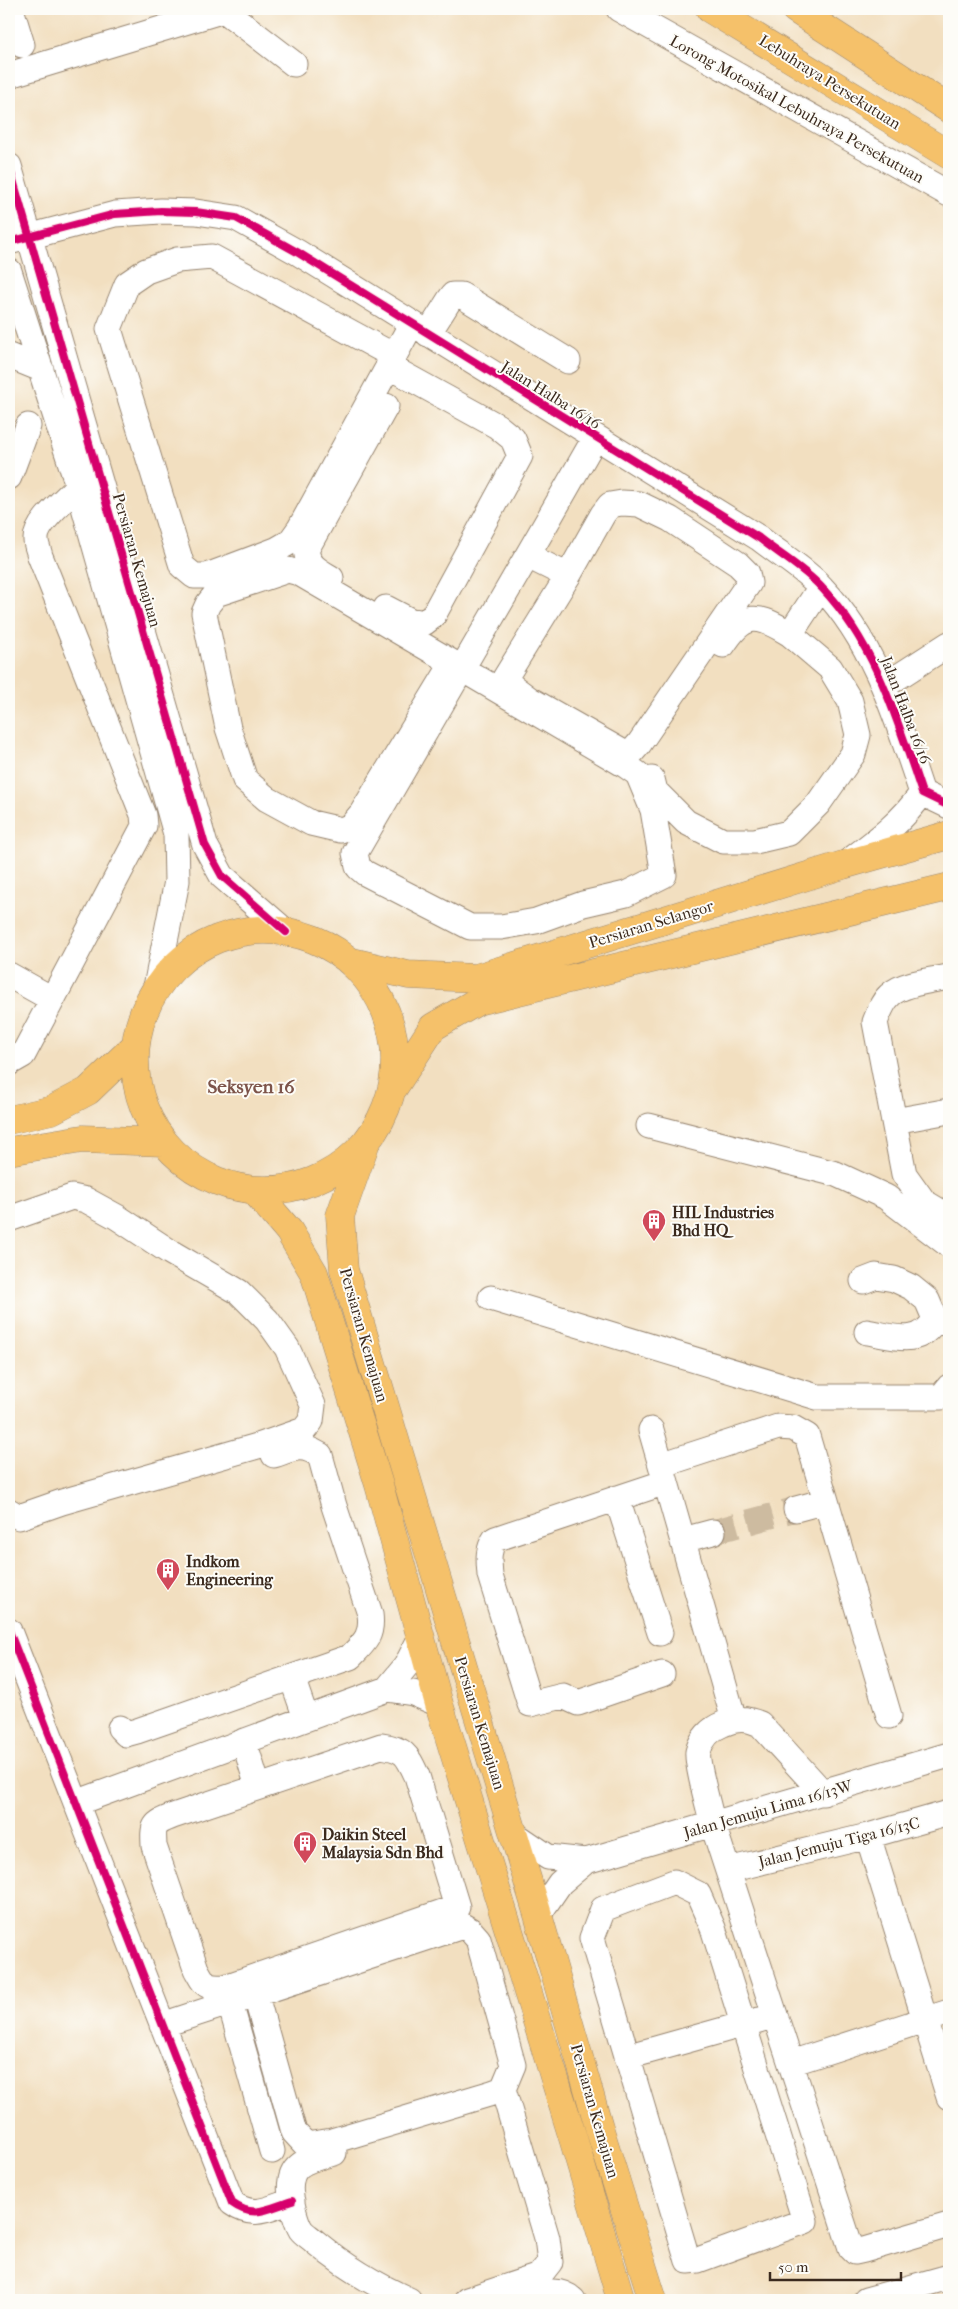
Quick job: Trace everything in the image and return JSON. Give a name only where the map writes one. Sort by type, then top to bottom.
[{"type":"main road","name":"Lebuhraya Persekutuan","points":[[710,9],[949,156]]},
{"type":"main road","points":[[803,13],[949,109]]},
{"type":"main road","name":"Persiaran Selangor","points":[[349,961],[408,975],[476,978],[843,865],[949,835]]},
{"type":"main road","name":"Persiaran Selangor","points":[[393,1088],[433,1027],[478,1001],[949,887]]},
{"type":"main road","points":[[249,931],[286,932],[319,942],[349,961],[372,987],[388,1018],[396,1053],[393,1088],[382,1118],[365,1145],[334,1172],[296,1187],[254,1190],[220,1182],[189,1166],[164,1142],[146,1113],[136,1080],[135,1046],[142,1015],[156,987],[181,960],[213,941],[249,931]]},
{"type":"main road","points":[[9,1120],[52,1110],[88,1091],[135,1046]]},
{"type":"main road","points":[[9,1151],[82,1139],[164,1142]]},
{"type":"main road","name":"Persiaran Kemajuan","points":[[365,1145],[340,1216],[344,1270],[538,1914],[599,2127],[653,2300]]},
{"type":"main road","name":"Persiaran Kemajuan","points":[[254,1190],[289,1231],[314,1273],[378,1485],[439,1704],[590,2193],[621,2300]]},
{"type":"main road","points":[[572,2135],[586,2140],[596,2135],[599,2127]]},
{"type":"main road","points":[[590,2193],[599,2180],[605,2179],[616,2183]]},
{"type":"street","points":[[11,9],[22,45]]},
{"type":"street","name":"Lorong Motosikal Lebuhraya Persekutuan","points":[[619,9],[949,194]]},
{"type":"street","points":[[9,75],[224,10],[294,64]]},
{"type":"street","name":"Persiaran Kemajuan","points":[[9,166],[19,238],[205,845],[222,876],[286,932]]},
{"type":"street","name":"Jalan Halba 16/16","points":[[19,238],[115,214],[161,210],[196,212],[236,218],[297,252],[419,330],[759,538],[821,587],[852,624],[872,658],[884,686],[922,793]]},
{"type":"street","points":[[395,366],[306,550],[308,559],[316,570],[409,620],[424,623],[434,616],[520,456],[513,439],[497,426],[395,366],[212,257],[177,260],[146,271],[127,284],[109,329],[182,566],[194,576],[207,576],[276,550],[290,542],[395,366],[419,330],[453,295],[461,295],[568,361]]},
{"type":"street","points":[[9,271],[78,486],[176,834],[177,881],[156,987]]},
{"type":"street","points":[[9,356],[41,369]]},
{"type":"street","points":[[9,478],[28,426]]},
{"type":"street","points":[[457,666],[355,853],[358,867],[401,892],[470,926],[501,927],[536,922],[583,904],[626,894],[664,875],[653,810],[638,774],[457,666],[292,570],[216,594],[204,613],[228,728],[245,780],[267,799],[311,823],[341,830],[351,826],[362,813],[457,666],[528,556],[595,438]]},
{"type":"street","points":[[9,1063],[23,1056],[144,826],[143,815],[40,556],[36,539],[40,528],[47,518],[78,486]]},
{"type":"street","points":[[622,503],[640,504],[670,519],[738,564],[747,573],[749,583],[744,591],[632,752],[624,752],[529,698],[505,681],[505,676],[568,576],[603,514],[610,505],[622,503]]},
{"type":"street","points":[[528,556],[568,576]]},
{"type":"street","points":[[790,634],[821,587]]},
{"type":"street","points":[[746,620],[768,620],[790,634],[830,668],[850,701],[858,735],[853,754],[818,804],[789,833],[756,841],[723,841],[686,822],[655,791],[646,758],[733,630],[746,620]]},
{"type":"street","points":[[884,686],[949,644]]},
{"type":"street","points":[[843,865],[885,834],[908,813],[922,793],[949,806]]},
{"type":"street","points":[[9,976],[52,998]]},
{"type":"street","points":[[949,977],[914,984],[891,994],[882,1006],[875,1022],[904,1174],[924,1202],[949,1217]]},
{"type":"street","points":[[894,1121],[949,1111]]},
{"type":"street","points":[[650,1126],[836,1174],[886,1197],[949,1245]]},
{"type":"street","points":[[9,1219],[72,1197],[86,1200],[117,1216],[170,1252],[239,1292],[267,1320],[287,1348],[312,1406],[311,1420],[304,1430],[261,1445],[19,1516],[9,1511]]},
{"type":"street","points":[[863,1281],[876,1276],[894,1279],[911,1287],[926,1300],[942,1322],[910,1339],[867,1332]]},
{"type":"street","points":[[491,1298],[816,1396],[941,1397],[949,1386]]},
{"type":"street","points":[[662,1674],[578,1703],[563,1696],[530,1704],[490,1576],[489,1547],[495,1539],[617,1498],[664,1473],[778,1426],[793,1428],[807,1436],[889,1716]]},
{"type":"street","points":[[651,1430],[734,1720]]},
{"type":"street","points":[[120,1728],[126,1734],[137,1731],[350,1658],[367,1640],[372,1626],[371,1620],[334,1506],[320,1455],[308,1448],[298,1447],[265,1459]]},
{"type":"street","points":[[617,1498],[660,1633]]},
{"type":"street","points":[[796,1509],[826,1501]]},
{"type":"street","points":[[683,1540],[713,1532]]},
{"type":"street","points":[[9,1631],[232,2203],[242,2210],[252,2213],[292,2201]]},
{"type":"street","points":[[387,1689],[406,1666],[420,1637]]},
{"type":"street","points":[[292,1678],[306,1718]]},
{"type":"street","points":[[76,1803],[387,1689],[413,1693],[439,1704]]},
{"type":"street","points":[[823,1792],[760,1724],[746,1718],[734,1720],[719,1725],[704,1737],[698,1754],[713,1825],[852,2248],[855,2252],[949,2225]]},
{"type":"street","points":[[244,1741],[258,1787]]},
{"type":"street","points":[[162,2025],[228,1996],[457,1907],[417,1776],[408,1756],[396,1748],[381,1746],[173,1816],[158,1822],[154,1829],[154,1846],[196,1969],[204,1984],[228,1996],[256,1996],[463,1926],[470,1930],[478,1939],[513,2065],[505,2096],[547,2238],[550,2262],[540,2276],[466,2300]]},
{"type":"street","name":"Jalan Jemuju Lima 16/13W","points":[[514,1834],[548,1857],[586,1860],[713,1825],[949,1755]]},
{"type":"street","name":"Jalan Jemuju Tiga 16/13C","points":[[728,1870],[949,1814]]},
{"type":"street","points":[[868,1836],[949,2097]]},
{"type":"street","name":"Jalan Jemuju Lima 16/13W","points":[[538,1914],[560,1882],[586,1860]]},
{"type":"street","points":[[674,1882],[698,1894],[713,1928],[742,2024],[805,2221],[698,2260],[688,2261],[686,2260],[592,1938],[603,1909],[674,1882]]},
{"type":"street","points":[[713,1928],[744,1919]]},
{"type":"street","points":[[228,1996],[272,2151]]},
{"type":"street","points":[[256,1996],[294,2132],[306,2146],[505,2096]]},
{"type":"street","points":[[792,2063],[949,2012]]},
{"type":"street","points":[[627,2057],[776,2015]]},
{"type":"street","points":[[409,2300],[380,2287],[336,2260],[301,2230],[292,2201],[289,2182],[294,2172],[303,2162],[505,2096]]},
{"type":"street","points":[[866,2300],[949,2276]]},
{"type":"street","points":[[520,2300],[553,2291],[566,2294],[573,2300]]},
{"type":"tunnel","points":[[713,1532],[796,1509]]},
{"type":"cycle path","points":[[9,166],[205,845],[222,876],[286,932]]},
{"type":"cycle path","points":[[9,242],[115,214],[161,211],[196,212],[236,218],[297,252],[759,538],[808,574],[841,610],[871,659],[894,711],[922,793],[949,806]]},
{"type":"cycle path","points":[[9,1631],[232,2203],[247,2211],[254,2212],[292,2201]]},
{"type":"place","name":"HIL Industries Bhd HQ","points":[[654,1242]]},
{"type":"place","name":"Indkom Engineering","points":[[168,1591]]},
{"type":"place","name":"Daikin Steel Malaysia Sdn Bhd","points":[[305,1864]]},
{"type":"district","name":"Seksyen 16","points":[[251,1087]]}]
